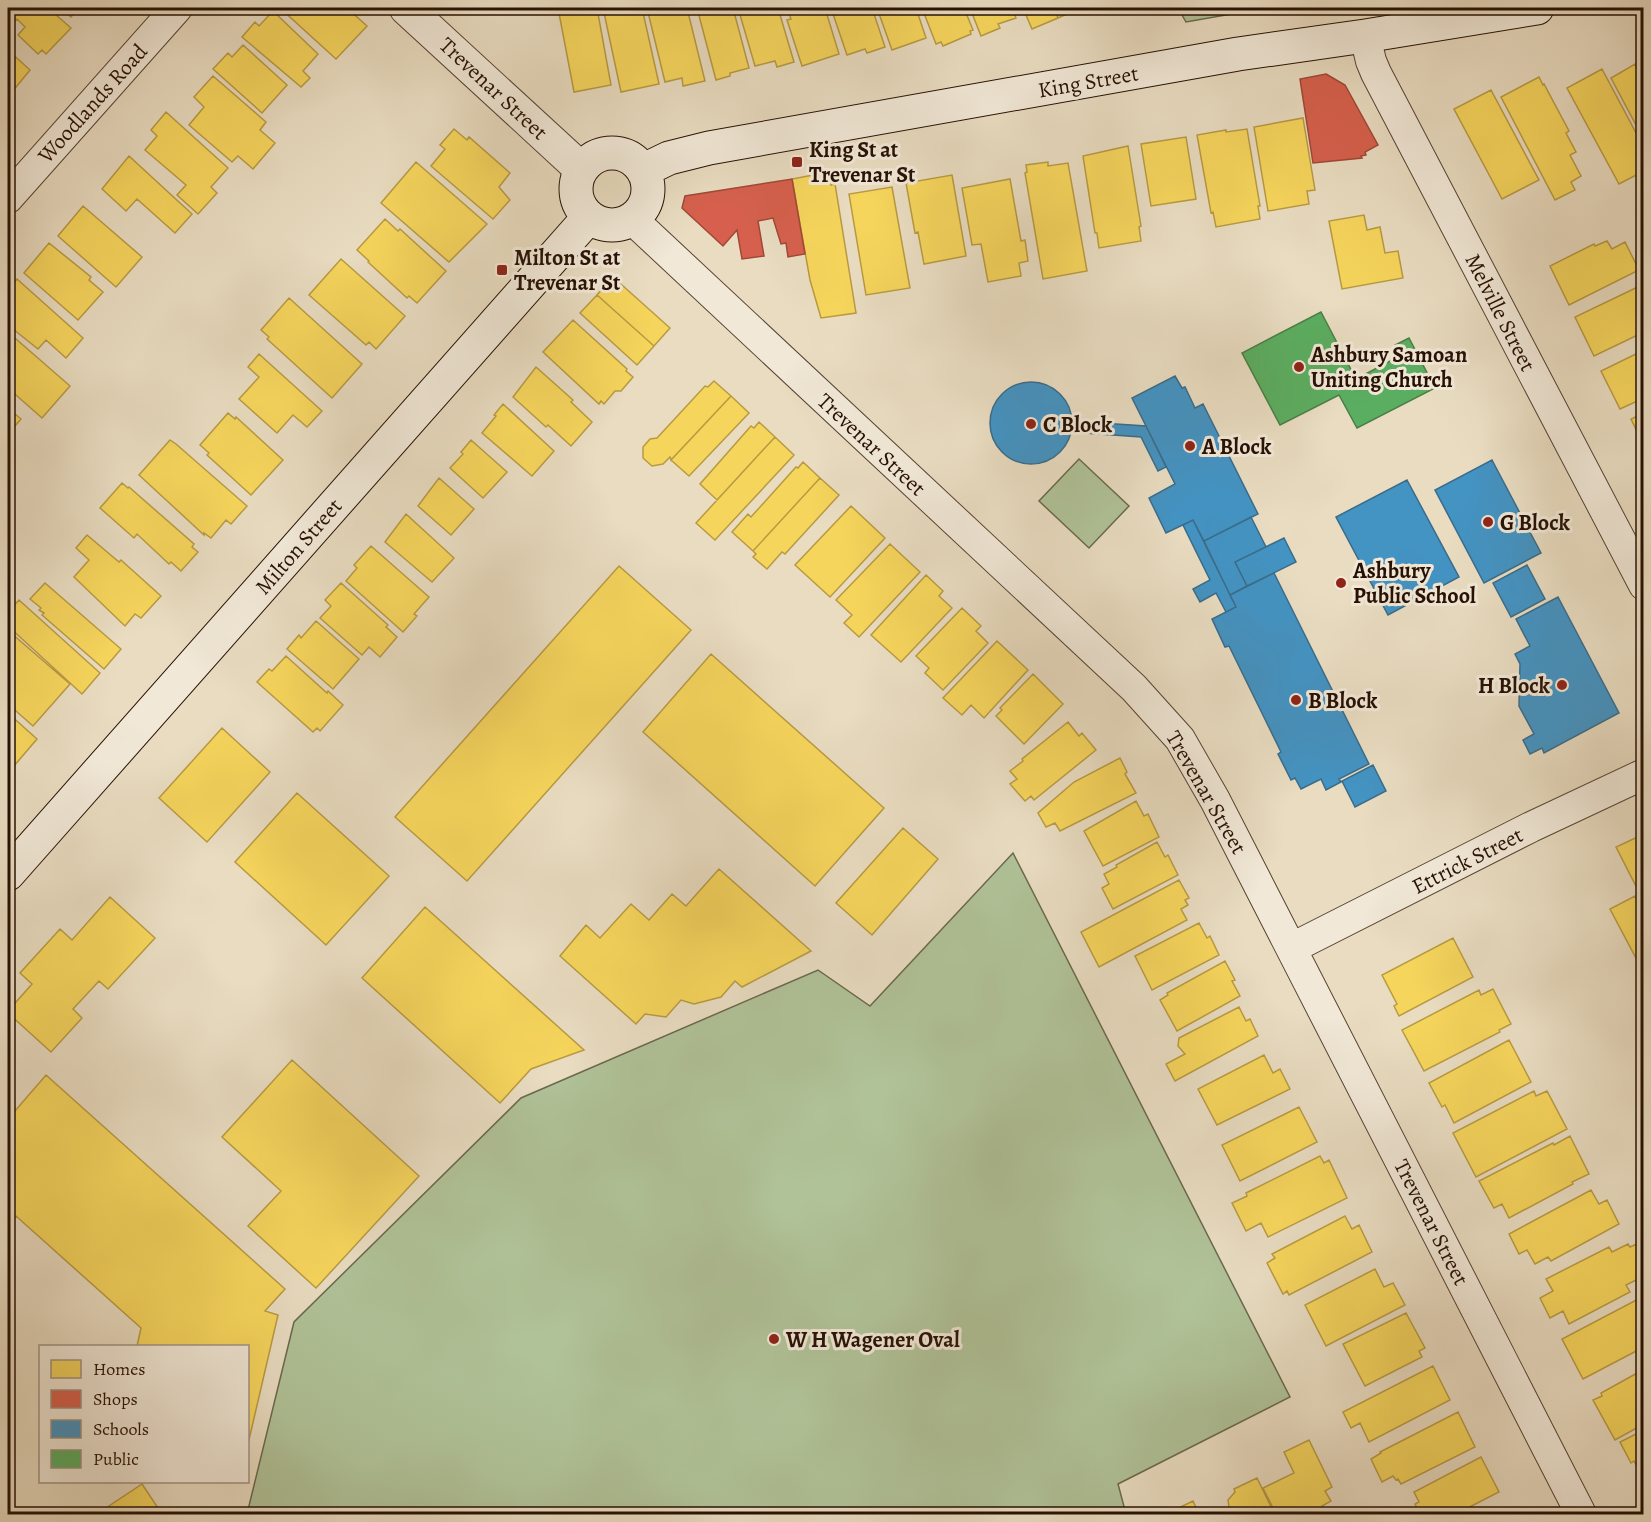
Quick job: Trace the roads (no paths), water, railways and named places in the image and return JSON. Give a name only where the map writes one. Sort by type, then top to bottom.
[{"type":"main road","name":"Trevenar Street","points":[[406,8],[581,169]]},
{"type":"main road","name":"King Street","points":[[644,170],[669,158],[709,148],[1238,54],[1537,8]]},
{"type":"main road","points":[[612,152],[624,154],[636,161],[644,170],[649,191],[647,203],[633,220],[622,225],[610,226],[599,223],[589,217],[577,200],[577,179],[581,169],[600,154],[612,152]]},
{"type":"main road","name":"Milton Street","points":[[8,874],[589,217]]},
{"type":"street","name":"Woodlands Road","points":[[8,198],[177,8]]},
{"type":"street","name":"Melville Street","points":[[1365,36],[1376,73],[1644,585]]},
{"type":"street","name":"Trevenar Street","points":[[633,220],[1134,687],[1180,739],[1292,948],[1574,1512]]},
{"type":"street","name":"Ettrick Street","points":[[1292,948],[1531,827],[1644,774]]},
{"type":"place","name":"King St at Trevenar St","points":[[797,162]]},
{"type":"place","name":"Milton St at Trevenar St","points":[[502,270]]},
{"type":"place","name":"Ashbury Samoan Uniting Church","points":[[1299,367]]},
{"type":"place","name":"C Block","points":[[1031,424]]},
{"type":"place","name":"A Block","points":[[1190,446]]},
{"type":"place","name":"G Block","points":[[1488,522]]},
{"type":"place","name":"Ashbury Public School","points":[[1341,583]]},
{"type":"place","name":"H Block","points":[[1562,685]]},
{"type":"place","name":"B Block","points":[[1296,700]]},
{"type":"place","name":"W H Wagener Oval","points":[[774,1339]]}]
